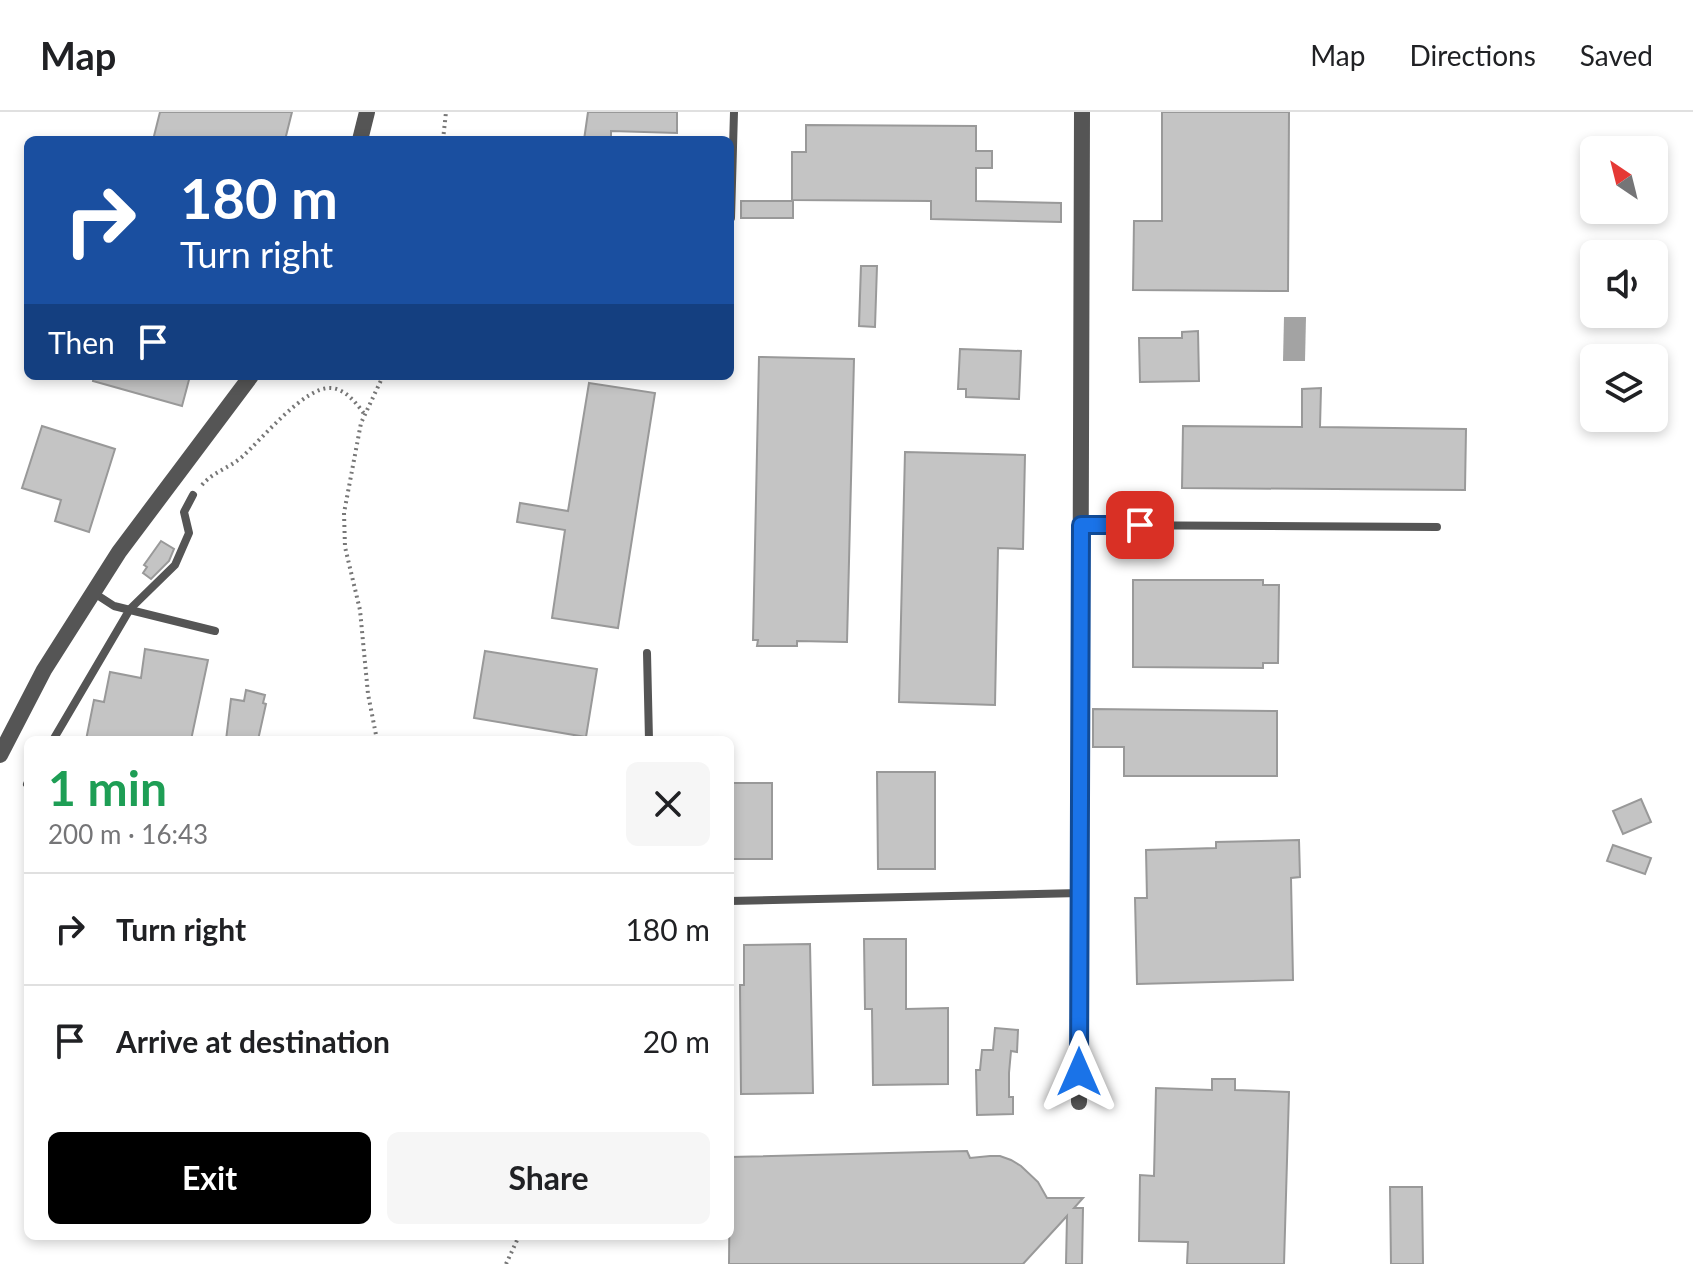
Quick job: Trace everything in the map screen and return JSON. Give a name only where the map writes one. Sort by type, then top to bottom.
[{"type":"street","points":[[361,136],[367,112]]},
{"type":"street","points":[[1079,1102],[1082,112]]},
{"type":"street","points":[[0,755],[63,637],[119,552],[248,380]]},
{"type":"lane","points":[[733,136],[734,112]]},
{"type":"lane","points":[[55,736],[130,609],[175,565],[189,533],[184,512],[193,495]]},
{"type":"lane","points":[[1081,525],[1437,527]]},
{"type":"lane","points":[[94,593],[114,606],[215,631]]},
{"type":"lane","points":[[647,653],[649,736]]},
{"type":"lane","points":[[734,901],[1080,893]]},
{"type":"path","points":[[443,136],[446,112]]},
{"type":"path","points":[[376,736],[368,694],[360,610],[345,547],[344,513],[361,423],[381,380]]},
{"type":"path","points":[[193,495],[210,476],[238,461],[295,405],[319,389],[334,388],[354,399],[365,415]]},
{"type":"path","points":[[506,1264],[517,1240]]},
{"type":"shaded area","points":[[1284,317],[1306,317],[1305,361],[1283,361]]},
{"type":"building","points":[[160,112],[292,112],[286,136],[154,136]]},
{"type":"building","points":[[588,112],[677,112],[677,133],[611,131],[611,136],[585,136]]},
{"type":"building","points":[[1162,112],[1289,112],[1288,291],[1133,290],[1134,221],[1162,221]]},
{"type":"building","points":[[806,125],[976,126],[976,151],[992,151],[992,168],[976,168],[976,201],[1061,203],[1061,222],[931,219],[931,201],[792,200],[792,152],[806,152]]},
{"type":"building","points":[[741,201],[793,201],[793,218],[741,218]]},
{"type":"building","points":[[861,266],[877,266],[875,327],[859,326]]},
{"type":"building","points":[[1198,331],[1199,381],[1140,382],[1139,338],[1182,338],[1182,332]]},
{"type":"building","points":[[960,349],[1021,351],[1019,399],[966,397],[966,389],[958,389]]},
{"type":"building","points":[[759,357],[854,359],[847,642],[797,641],[797,646],[757,646],[758,640],[753,640]]},
{"type":"building","points":[[93,380],[189,380],[182,406]]},
{"type":"building","points":[[589,383],[655,393],[618,628],[552,618],[565,530],[517,522],[520,503],[568,511]]},
{"type":"building","points":[[1321,388],[1320,427],[1466,429],[1465,490],[1182,488],[1183,426],[1302,427],[1302,389]]},
{"type":"building","points":[[42,426],[115,449],[89,532],[55,521],[61,500],[22,488]]},
{"type":"building","points":[[905,452],[1025,455],[1023,549],[998,548],[995,705],[899,702]]},
{"type":"building","points":[[161,541],[174,549],[169,561],[151,579],[143,573],[147,567],[144,565]]},
{"type":"building","points":[[1133,580],[1263,580],[1263,585],[1279,585],[1278,663],[1263,663],[1263,668],[1133,667]]},
{"type":"building","points":[[145,649],[208,660],[192,736],[87,736],[94,700],[104,702],[110,672],[141,678]]},
{"type":"building","points":[[485,651],[597,669],[586,736],[474,718]]},
{"type":"building","points":[[246,690],[265,695],[259,736],[226,736],[231,699],[244,701]]},
{"type":"building","points":[[1093,709],[1277,711],[1277,776],[1124,776],[1124,747],[1093,747]]},
{"type":"building","points":[[877,772],[935,772],[935,869],[878,869]]},
{"type":"building","points":[[734,783],[772,783],[772,859],[734,859]]},
{"type":"building","points":[[1641,799],[1651,822],[1623,834],[1613,811]]},
{"type":"building","points":[[1299,840],[1300,877],[1291,878],[1293,980],[1137,984],[1135,898],[1147,898],[1146,850],[1216,848],[1216,842]]},
{"type":"building","points":[[1613,845],[1651,858],[1645,874],[1607,861]]},
{"type":"building","points":[[864,939],[906,939],[906,1009],[948,1008],[948,1084],[873,1085],[872,1009],[865,1009]]},
{"type":"building","points":[[810,944],[813,1093],[741,1094],[740,985],[744,985],[744,945]]},
{"type":"building","points":[[995,1028],[1018,1030],[1017,1052],[1011,1051],[1009,1073],[1013,1114],[977,1115],[976,1070],[980,1070],[982,1050],[993,1050]]},
{"type":"building","points":[[1212,1079],[1235,1079],[1235,1090],[1289,1092],[1284,1264],[1187,1264],[1188,1242],[1139,1241],[1140,1175],[1154,1176],[1156,1088],[1212,1090]]},
{"type":"building","points":[[967,1151],[970,1158],[1000,1156],[1021,1166],[1038,1182],[1047,1198],[1083,1198],[1074,1208],[1083,1208],[1082,1264],[1066,1264],[1067,1216],[1023,1264],[729,1264],[729,1240],[734,1240],[734,1157]]},
{"type":"building","points":[[1390,1187],[1422,1187],[1423,1264],[1391,1264]]},
{"type":"route","points":[[1079,1072],[1081,525],[1140,525]]}]
